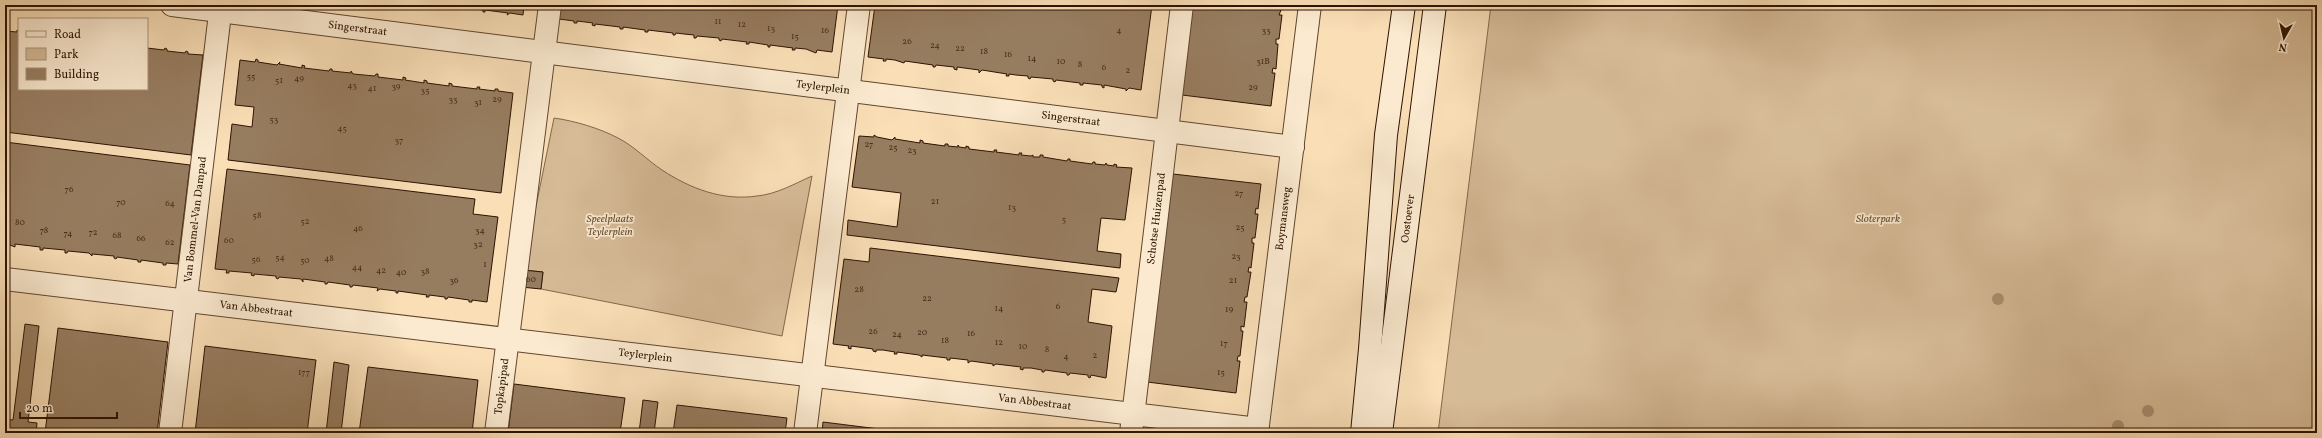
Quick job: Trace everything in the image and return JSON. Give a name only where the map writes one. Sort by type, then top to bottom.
[{"type":"street","name":"Singerstraat","points":[[172,5],[221,8],[544,53]]},
{"type":"street","points":[[508,339],[550,5]]},
{"type":"street","points":[[848,91],[859,5]]},
{"type":"street","name":"Schotse Huizenpad","points":[[1133,424],[1166,131],[1182,5]]},
{"type":"street","name":"Boymansweg","points":[[1257,431],[1310,5]]},
{"type":"street","points":[[1362,433],[1370,349],[1386,135],[1404,5]]},
{"type":"street","name":"Oostoever","points":[[1381,433],[1435,5]]},
{"type":"street","name":"Van Bommel-Van Dampad","points":[[170,433],[221,8]]},
{"type":"street","name":"Teylerplein","points":[[508,339],[811,376],[848,91],[544,53]]},
{"type":"street","name":"Singerstraat","points":[[848,91],[1293,147]]},
{"type":"street","name":"Van Abbestraat","points":[[5,279],[508,339]]},
{"type":"street","name":"Topkapipad","points":[[496,433],[508,339]]},
{"type":"street","points":[[805,433],[811,376]]},
{"type":"street","name":"Van Abbestraat","points":[[811,376],[1133,424],[1257,431]]},
{"type":"green space","name":"Sloterpark","points":[[1491,5],[2317,5],[2317,433],[1438,433]]},
{"type":"green space","name":"Speelplaats Teylerplein","points":[[554,118],[587,125],[611,134],[630,145],[656,166],[673,177],[696,188],[720,195],[744,197],[764,195],[785,188],[812,176],[782,336],[541,289],[543,272],[523,270]]},
{"type":"building","points":[[444,5],[524,5],[523,15],[510,13],[507,15],[508,13],[485,10],[485,12],[483,12],[483,10],[461,7],[461,9],[459,9],[459,7]]},
{"type":"building","points":[[561,5],[838,5],[832,52],[817,50],[816,53],[806,49],[795,48],[795,50],[792,50],[793,48],[770,45],[770,47],[768,47],[768,45],[749,42],[749,44],[746,44],[747,42],[722,39],[721,41],[719,38],[697,36],[694,38],[694,35],[676,33],[673,35],[673,33],[648,30],[648,32],[645,32],[645,30],[623,27],[623,29],[620,29],[620,27],[595,24],[595,26],[592,25],[593,23],[577,21],[577,23],[574,23],[574,21],[559,19]]},
{"type":"building","points":[[875,5],[1152,5],[1141,90],[1129,88],[1126,91],[1126,89],[1104,85],[1104,88],[1102,85],[1083,83],[1083,85],[1080,85],[1080,83],[1056,80],[1055,82],[1053,79],[1031,77],[1030,79],[1028,76],[1009,74],[1009,76],[1006,76],[1007,74],[982,70],[979,73],[979,70],[957,67],[957,70],[954,69],[954,67],[936,65],[933,67],[933,65],[905,61],[904,63],[886,59],[886,61],[883,61],[884,59],[868,57]]},
{"type":"building","points":[[1193,5],[1283,5],[1279,15],[1282,15],[1279,39],[1276,39],[1276,44],[1278,44],[1276,69],[1273,68],[1272,73],[1275,73],[1271,106],[1182,95]]},
{"type":"building","points":[[17,30],[18,90],[148,90],[148,48],[164,50],[165,48],[167,51],[185,53],[186,51],[188,54],[203,55],[191,155],[5,132],[5,31],[17,32]]},
{"type":"building","points":[[256,59],[258,62],[277,65],[280,62],[279,64],[302,68],[302,65],[305,66],[304,68],[329,71],[332,69],[332,71],[351,73],[351,71],[353,74],[375,76],[378,74],[378,77],[403,80],[403,77],[406,78],[405,80],[424,83],[424,80],[427,81],[427,83],[449,86],[449,83],[452,84],[452,86],[477,89],[477,87],[480,87],[479,89],[495,91],[495,89],[498,89],[498,91],[513,93],[501,193],[228,160],[232,124],[252,127],[254,107],[235,105],[240,60],[255,62]]},
{"type":"building","points":[[874,135],[892,140],[895,137],[895,139],[920,143],[920,140],[923,141],[923,143],[945,146],[945,144],[948,144],[948,146],[958,147],[958,145],[959,147],[969,147],[969,149],[994,152],[994,150],[997,150],[996,152],[1019,155],[1019,153],[1022,153],[1021,155],[1033,155],[1033,157],[1040,157],[1040,155],[1043,155],[1043,157],[1067,161],[1070,159],[1070,161],[1092,164],[1095,162],[1095,164],[1105,165],[1106,163],[1107,165],[1117,165],[1116,167],[1132,168],[1125,220],[1101,218],[1097,251],[1121,254],[1120,268],[847,235],[848,220],[897,227],[901,193],[852,187],[859,136],[874,137]]},
{"type":"building","points":[[5,142],[190,165],[178,264],[166,263],[166,265],[163,265],[163,263],[141,260],[141,262],[138,262],[138,260],[117,257],[116,259],[114,256],[92,254],[92,256],[89,253],[68,251],[65,253],[65,250],[43,248],[43,250],[40,250],[40,247],[15,244],[15,247],[5,243]]},
{"type":"building","points":[[227,169],[475,199],[473,214],[498,217],[487,302],[472,300],[472,302],[469,302],[469,300],[448,297],[445,299],[445,297],[429,295],[429,297],[426,297],[427,295],[398,291],[398,293],[396,293],[396,291],[380,289],[377,291],[378,288],[353,285],[350,287],[350,285],[328,282],[325,284],[325,282],[303,279],[303,282],[301,279],[279,277],[278,279],[276,276],[254,274],[254,276],[251,275],[252,273],[229,271],[229,273],[226,273],[227,270],[215,269]]},
{"type":"building","points":[[1173,174],[1261,184],[1258,209],[1256,208],[1255,214],[1258,214],[1255,238],[1252,238],[1252,243],[1254,243],[1251,268],[1249,267],[1248,272],[1251,272],[1247,297],[1245,297],[1244,302],[1247,302],[1244,327],[1241,326],[1241,331],[1243,331],[1240,356],[1238,356],[1237,361],[1240,361],[1236,393],[1147,382]]},
{"type":"building","points":[[870,248],[1119,278],[1116,292],[1092,289],[1088,322],[1112,326],[1106,378],[1091,375],[1090,378],[1088,375],[1070,373],[1067,375],[1067,373],[1045,370],[1042,372],[1042,370],[1031,368],[1023,368],[1023,370],[1020,369],[1021,367],[996,364],[993,366],[993,364],[971,361],[968,363],[968,360],[950,358],[950,360],[947,360],[947,358],[922,355],[922,357],[919,355],[897,352],[897,354],[894,354],[895,352],[883,350],[876,350],[876,352],[873,351],[873,349],[851,346],[851,349],[848,348],[849,346],[833,344],[844,259],[869,262]]},
{"type":"building","points":[[523,270],[543,272],[541,289],[521,287]]},
{"type":"building","points":[[25,324],[39,326],[28,422],[37,423],[36,433],[5,433],[5,419],[13,420]]},
{"type":"building","points":[[58,328],[168,342],[157,433],[45,433]]},
{"type":"building","points":[[205,346],[316,360],[307,433],[195,433]]},
{"type":"building","points":[[334,362],[349,365],[341,433],[326,433]]},
{"type":"building","points":[[368,367],[478,380],[472,433],[359,433]]},
{"type":"building","points":[[514,384],[625,398],[620,433],[508,433]]},
{"type":"building","points":[[643,400],[658,402],[654,433],[639,433]]},
{"type":"building","points":[[677,405],[787,418],[785,433],[673,433]]},
{"type":"building","points":[[823,422],[911,433],[822,433]]}]
